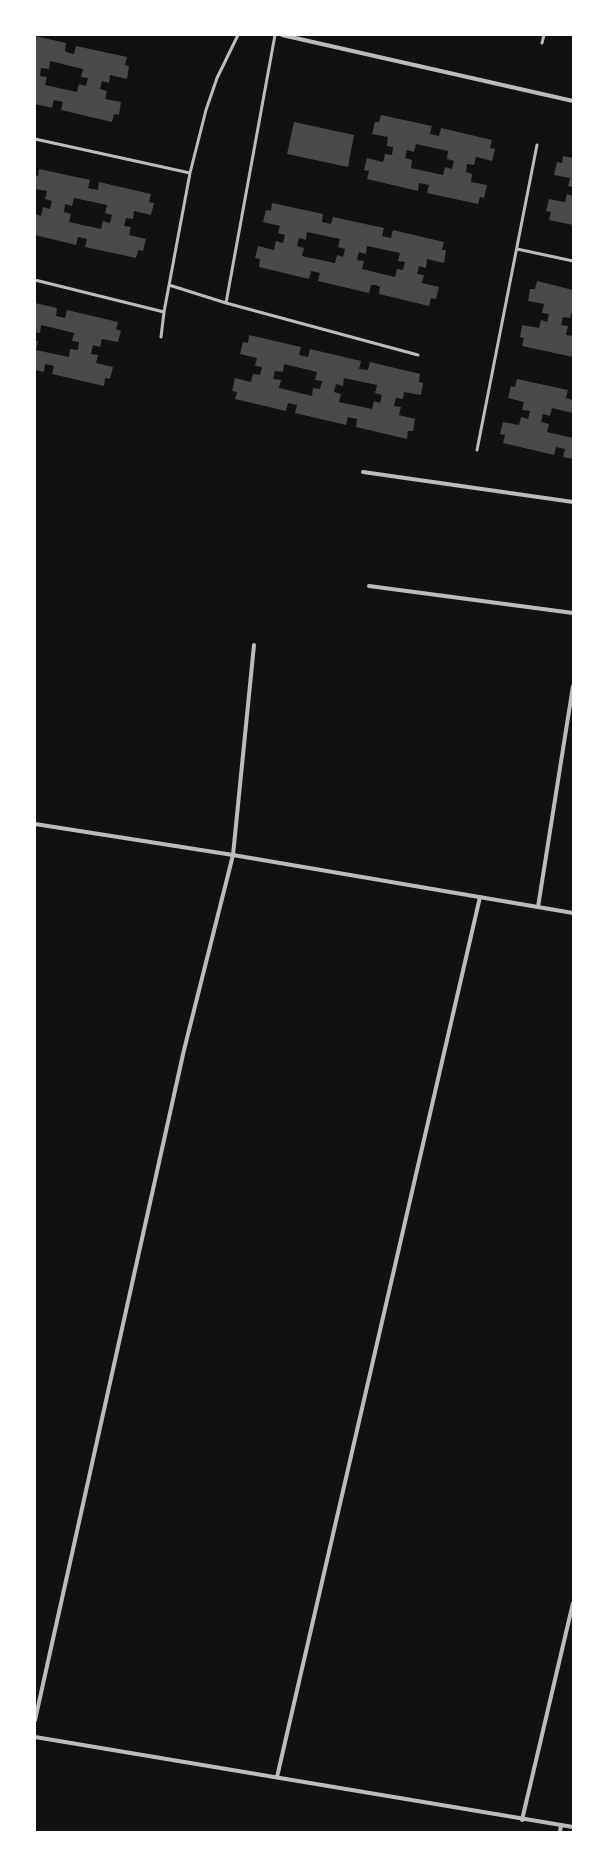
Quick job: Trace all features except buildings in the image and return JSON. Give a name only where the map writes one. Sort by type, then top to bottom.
[{"type":"street","points":[[282,35],[573,100]]},
{"type":"street","points":[[363,472],[573,502]]},
{"type":"street","points":[[369,586],[573,613]]},
{"type":"street","points":[[35,1720],[182,1058],[233,855],[254,645]]},
{"type":"street","points":[[538,908],[573,686]]},
{"type":"street","points":[[35,824],[233,855],[573,913]]},
{"type":"street","points":[[277,1777],[480,897]]},
{"type":"street","points":[[522,1820],[573,1603]]},
{"type":"street","points":[[35,1737],[277,1777],[522,1820],[573,1827]]},
{"type":"street","points":[[560,1832],[561,1825]]},
{"type":"lane","points":[[161,338],[164,312],[190,173],[206,110],[217,78],[238,35]]},
{"type":"lane","points":[[226,303],[275,35]]},
{"type":"lane","points":[[542,43],[544,35]]},
{"type":"lane","points":[[35,139],[190,173]]},
{"type":"lane","points":[[477,450],[537,145]]},
{"type":"lane","points":[[517,249],[573,261]]},
{"type":"lane","points":[[35,280],[164,312]]},
{"type":"lane","points":[[169,285],[226,303],[418,355]]}]
